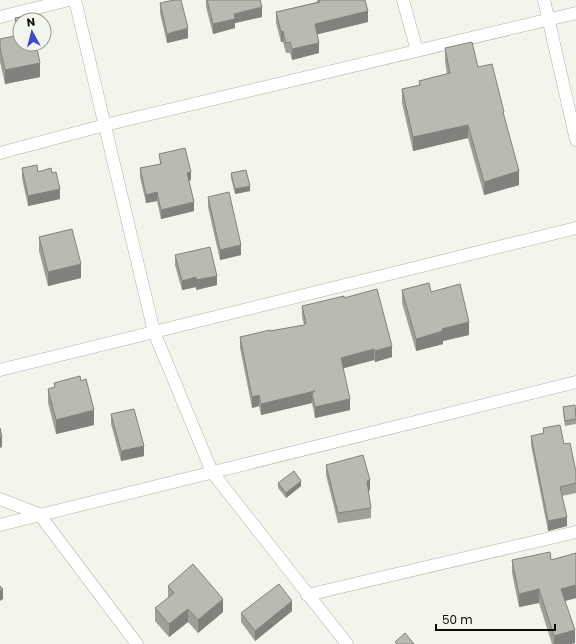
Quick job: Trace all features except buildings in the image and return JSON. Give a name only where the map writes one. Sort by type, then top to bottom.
[{"type":"street","points":[[0,17],[69,0]]},
{"type":"street","points":[[75,0],[154,332],[212,472],[307,595],[347,644]]},
{"type":"street","points":[[403,0],[417,51]]},
{"type":"street","points":[[544,0],[576,140]]},
{"type":"street","points":[[0,153],[105,125],[576,13]]},
{"type":"street","points":[[0,370],[576,228]]},
{"type":"street","points":[[0,525],[39,514],[576,382]]},
{"type":"street","points":[[0,499],[39,514],[137,644]]},
{"type":"street","points":[[307,595],[576,532]]}]
